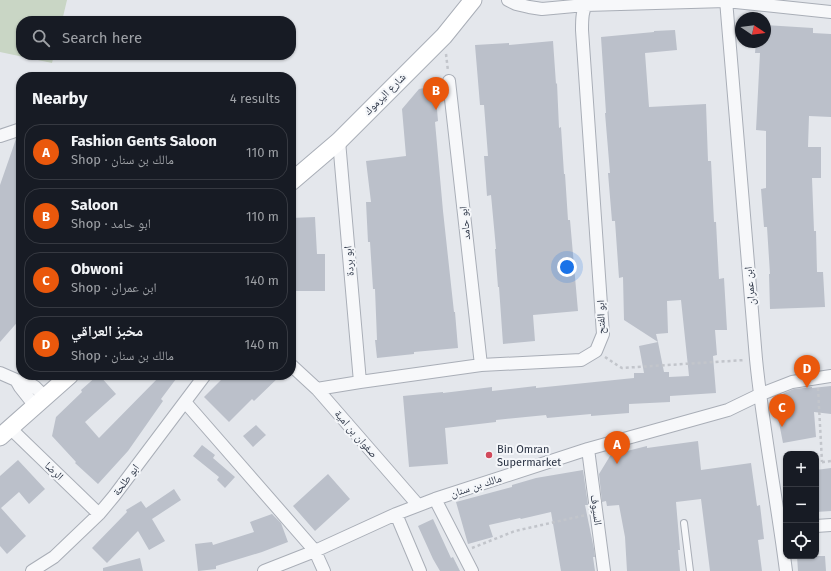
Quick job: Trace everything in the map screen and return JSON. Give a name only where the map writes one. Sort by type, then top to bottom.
[{"type":"street","name":"شارع اليرموك","points":[[296,174],[339,141],[444,36],[473,0]]},
{"type":"street","points":[[508,0],[529,7],[542,9],[586,2],[726,1],[831,12]]},
{"type":"street","name":"ابن عمران","points":[[726,1],[759,395],[783,528]]},
{"type":"street","name":"ابو الفتح","points":[[586,2],[583,13],[582,30],[603,334],[596,351]]},
{"type":"street","name":"ابو حامد","points":[[449,80],[481,365]]},
{"type":"street","points":[[0,137],[16,131]]},
{"type":"street","name":"ابو بردة","points":[[339,141],[360,382]]},
{"type":"street","points":[[317,389],[481,365],[581,360],[596,351]]},
{"type":"street","name":"صفوان بن امية","points":[[296,370],[317,389],[418,505]]},
{"type":"street","points":[[0,373],[16,380],[24,394],[40,402]]},
{"type":"street","name":"مالك بن سنان","points":[[265,571],[315,551],[396,514],[435,499],[588,449],[728,410],[759,395],[792,382],[831,376]]},
{"type":"street","points":[[5,433],[64,380]]},
{"type":"street","name":"ابو طلحة","points":[[32,571],[54,557],[99,514],[201,380]]},
{"type":"street","points":[[186,402],[315,551],[324,571]]},
{"type":"street","name":"الرضا","points":[[5,433],[99,514]]},
{"type":"street","name":"السيوف","points":[[588,449],[604,571]]},
{"type":"street","points":[[435,499],[472,571]]},
{"type":"street","points":[[396,514],[420,571]]},
{"type":"street","points":[[819,526],[831,526]]},
{"type":"street","name":"ابن عمران","points":[[785,559],[786,571]]},
{"type":"lane","points":[[684,523],[690,571]]},
{"type":"path","points":[[444,36],[449,80]]},
{"type":"path","points":[[596,351],[622,368],[756,359]]},
{"type":"path","points":[[818,378],[822,462]]},
{"type":"path","points":[[819,462],[831,461]]},
{"type":"path","points":[[462,552],[515,531],[596,513]]},
{"type":"green space","points":[[0,0],[67,0],[63,16],[16,16],[16,55],[0,52]]},
{"type":"green space","points":[[38,60],[53,60],[52,63]]},
{"type":"building","points":[[771,25],[813,28],[813,33],[831,34],[831,117],[809,116],[808,147],[821,147],[821,178],[812,178],[817,272],[823,272],[825,307],[770,309],[770,274],[767,227],[764,227],[761,189],[766,188],[766,131],[756,130],[760,53],[755,53],[755,48],[771,48]]},
{"type":"building","points":[[675,30],[677,50],[645,53],[649,107],[706,104],[708,161],[711,161],[719,279],[724,278],[727,330],[715,330],[717,355],[713,356],[716,393],[670,396],[670,402],[629,404],[629,413],[591,416],[591,414],[547,418],[546,415],[496,420],[496,422],[445,428],[448,464],[409,467],[403,396],[492,387],[492,391],[536,386],[536,388],[634,378],[634,373],[644,373],[639,346],[658,342],[624,320],[623,277],[619,278],[615,221],[612,221],[608,173],[610,173],[601,37]],"holes":[[[681,300],[689,376],[669,377],[669,372],[664,372],[656,334],[668,333],[667,301]]]},
{"type":"building","points":[[553,41],[559,128],[561,127],[568,220],[570,220],[578,311],[533,315],[535,341],[503,344],[491,195],[487,196],[484,156],[488,156],[484,105],[480,105],[475,45],[509,43],[509,45]]},
{"type":"building","points":[[435,86],[438,121],[435,122],[458,348],[414,352],[414,354],[377,358],[375,340],[377,340],[375,289],[373,289],[370,242],[368,242],[366,202],[371,202],[366,161],[406,156],[402,109],[419,89]]},
{"type":"building","points":[[16,139],[16,324],[0,342],[0,185]]},
{"type":"building","points":[[315,217],[317,254],[325,254],[325,291],[296,291],[296,218]]},
{"type":"building","points":[[92,380],[103,380],[116,394],[85,422],[99,438],[156,380],[175,380],[161,399],[163,401],[128,451],[98,484],[75,463],[76,462],[52,436],[56,417],[82,392],[81,390]]},
{"type":"building","points":[[221,380],[276,380],[254,401],[252,399],[229,422],[204,397]]},
{"type":"building","points":[[831,386],[831,414],[814,412],[816,437],[783,443],[775,402],[784,393],[794,389]]},
{"type":"building","points":[[256,425],[266,435],[253,447],[243,436]]},
{"type":"building","points":[[698,441],[701,470],[751,463],[757,506],[760,505],[764,539],[758,540],[762,571],[710,571],[701,499],[676,502],[680,550],[678,550],[680,571],[627,571],[625,537],[619,505],[607,506],[606,501],[602,502],[599,474],[611,455],[647,446],[647,448]]},
{"type":"building","points":[[202,445],[215,455],[213,458],[235,477],[225,488],[217,480],[219,477],[193,456]]},
{"type":"building","points":[[18,460],[45,489],[29,504],[19,492],[1,508],[26,536],[7,554],[0,546],[0,476]]},
{"type":"building","points":[[831,468],[831,511],[819,512],[819,470]]},
{"type":"building","points":[[583,470],[588,505],[585,505],[594,549],[595,557],[593,557],[595,571],[561,571],[551,512],[489,525],[493,537],[468,544],[456,502],[512,487],[512,485],[536,478]]},
{"type":"building","points":[[328,474],[350,499],[315,531],[293,506]]},
{"type":"building","points":[[174,489],[181,500],[152,519],[165,541],[149,550],[138,531],[107,563],[92,548],[127,512],[126,510],[141,501],[146,508]]},
{"type":"building","points":[[272,514],[281,523],[288,542],[262,552],[216,566],[216,569],[198,571],[195,544],[212,542],[213,545],[254,532],[250,522]]},
{"type":"building","points":[[433,519],[451,558],[453,557],[460,571],[440,571],[433,559],[418,526]]},
{"type":"building","points":[[819,556],[825,556],[826,571],[798,571],[797,559],[819,559]]},
{"type":"building","points":[[140,558],[143,571],[103,571],[103,568]]},
{"type":"place","name":"Saloon","points":[[436,110]]},
{"type":"place","name":"مخبز العراقي","points":[[807,388]]},
{"type":"place","name":"Obwoni","points":[[782,427]]},
{"type":"place","name":"Bin Omran Supermarket","points":[[489,455]]},
{"type":"place","name":"Fashion Gents Saloon","points":[[617,464]]}]
